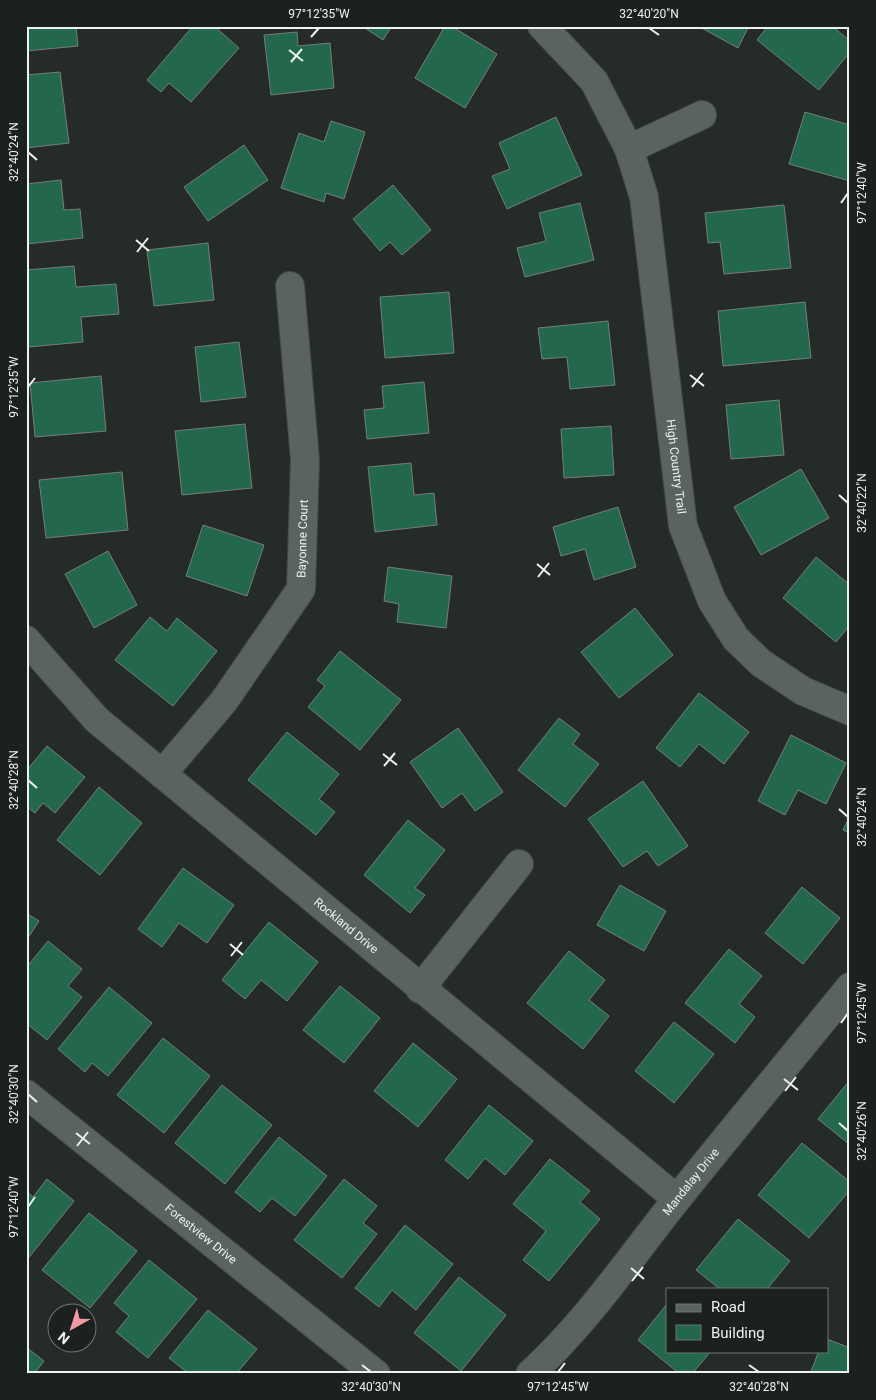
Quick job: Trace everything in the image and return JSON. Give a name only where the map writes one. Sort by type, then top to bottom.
[{"type":"street","name":"High Country Trail","points":[[542,26],[594,81],[629,149],[644,197],[683,526],[712,601],[736,639],[761,664],[803,691],[850,711]]},
{"type":"street","points":[[629,149],[702,115]]},
{"type":"street","name":"Bayonne Court","points":[[162,774],[224,701],[301,589],[305,460],[290,286]]},
{"type":"street","name":"Rockland Drive","points":[[26,640],[97,720],[420,989],[677,1199]]},
{"type":"street","points":[[420,989],[519,864]]},
{"type":"street","name":"Mandalay Drive","points":[[530,1374],[548,1358],[590,1310],[677,1199],[850,987]]},
{"type":"street","name":"Forestview Drive","points":[[26,1094],[376,1374]]},
{"type":"building","points":[[26,26],[76,26],[78,46],[26,51]]},
{"type":"building","points":[[193,26],[214,26],[239,48],[191,102],[169,83],[161,92],[147,80]]},
{"type":"building","points":[[362,26],[392,26],[383,40]]},
{"type":"building","points":[[445,26],[451,26],[497,54],[465,108],[415,78]]},
{"type":"building","points":[[698,26],[749,26],[738,48]]},
{"type":"building","points":[[768,26],[832,26],[850,41],[850,52],[819,90],[757,40]]},
{"type":"building","points":[[297,32],[298,46],[330,43],[334,88],[271,95],[264,35]]},
{"type":"building","points":[[60,72],[69,143],[26,148],[26,75]]},
{"type":"building","points":[[805,112],[850,125],[850,181],[789,164]]},
{"type":"building","points":[[556,117],[582,175],[507,209],[492,176],[510,169],[499,143]]},
{"type":"building","points":[[331,121],[365,132],[344,199],[326,193],[324,202],[281,188],[299,133],[324,142]]},
{"type":"building","points":[[244,145],[268,180],[208,221],[184,187]]},
{"type":"building","points":[[61,180],[64,210],[80,209],[83,238],[26,244],[26,184]]},
{"type":"building","points":[[393,185],[431,230],[402,255],[390,242],[380,251],[353,219]]},
{"type":"building","points":[[580,203],[594,260],[525,277],[517,248],[546,241],[539,213]]},
{"type":"building","points":[[784,205],[791,268],[724,274],[720,242],[708,243],[705,213]]},
{"type":"building","points":[[208,243],[214,300],[154,306],[147,250]]},
{"type":"building","points":[[74,266],[76,287],[116,284],[119,314],[81,317],[83,342],[28,347],[26,270]]},
{"type":"building","points":[[449,292],[454,353],[385,358],[380,297]]},
{"type":"building","points":[[805,302],[811,358],[723,366],[718,311]]},
{"type":"building","points":[[608,321],[615,385],[570,389],[567,357],[542,359],[538,328]]},
{"type":"building","points":[[239,342],[246,397],[201,402],[195,347]]},
{"type":"building","points":[[101,376],[106,431],[35,437],[30,383]]},
{"type":"building","points":[[424,382],[429,433],[367,439],[364,410],[384,408],[382,386]]},
{"type":"building","points":[[779,400],[784,455],[731,459],[726,405]]},
{"type":"building","points":[[245,424],[252,488],[182,495],[175,431]]},
{"type":"building","points":[[611,426],[614,475],[564,478],[561,429]]},
{"type":"building","points":[[411,463],[414,495],[434,493],[437,525],[375,532],[368,467]]},
{"type":"building","points":[[801,469],[829,518],[761,555],[734,507]]},
{"type":"building","points":[[122,472],[128,530],[46,538],[39,480]]},
{"type":"building","points":[[618,507],[636,567],[594,580],[585,549],[561,556],[553,527]]},
{"type":"building","points":[[203,525],[264,545],[247,596],[186,576]]},
{"type":"building","points":[[108,551],[137,605],[94,628],[65,574]]},
{"type":"building","points":[[816,557],[850,585],[850,625],[836,642],[783,598]]},
{"type":"building","points":[[388,567],[452,576],[446,628],[397,622],[399,604],[384,601]]},
{"type":"building","points":[[635,608],[673,655],[619,698],[581,652]]},
{"type":"building","points":[[150,617],[167,631],[177,618],[217,651],[173,706],[115,660]]},
{"type":"building","points":[[340,651],[401,700],[360,750],[308,707],[325,686],[317,680]]},
{"type":"building","points":[[699,693],[749,732],[724,764],[699,744],[680,767],[656,748]]},
{"type":"building","points":[[559,718],[580,734],[573,744],[599,764],[565,807],[518,770]]},
{"type":"building","points":[[458,728],[503,792],[475,811],[462,793],[442,808],[410,762]]},
{"type":"building","points":[[287,732],[339,774],[319,799],[335,812],[316,835],[248,780]]},
{"type":"building","points":[[791,735],[846,763],[826,804],[798,790],[785,815],[758,801]]},
{"type":"building","points":[[47,746],[85,777],[55,813],[43,803],[35,813],[26,806],[26,771]]},
{"type":"building","points":[[643,781],[688,846],[658,866],[647,851],[623,867],[588,819]]},
{"type":"building","points":[[99,787],[142,823],[100,875],[57,840]]},
{"type":"building","points":[[850,816],[850,833],[843,830]]},
{"type":"building","points":[[408,820],[445,850],[415,888],[425,895],[410,913],[364,875]]},
{"type":"building","points":[[183,868],[234,905],[207,943],[179,923],[162,947],[138,929]]},
{"type":"building","points":[[620,885],[666,911],[644,951],[597,925]]},
{"type":"building","points":[[802,887],[840,918],[803,964],[765,933]]},
{"type":"building","points":[[26,913],[39,921],[26,941]]},
{"type":"building","points":[[269,922],[318,962],[287,1001],[261,980],[245,999],[222,980]]},
{"type":"building","points":[[48,941],[82,969],[68,986],[82,997],[47,1040],[26,1023],[26,968]]},
{"type":"building","points":[[729,949],[762,976],[739,1004],[755,1017],[735,1043],[685,1003]]},
{"type":"building","points":[[569,951],[605,980],[589,1000],[609,1016],[583,1049],[527,1003]]},
{"type":"building","points":[[340,986],[380,1018],[344,1063],[303,1030]]},
{"type":"building","points":[[109,987],[152,1023],[108,1076],[92,1063],[85,1072],[58,1049]]},
{"type":"building","points":[[674,1022],[714,1054],[674,1103],[635,1071]]},
{"type":"building","points":[[163,1038],[210,1076],[164,1133],[117,1095]]},
{"type":"building","points":[[413,1043],[457,1079],[418,1127],[374,1091]]},
{"type":"building","points":[[850,1080],[850,1145],[818,1119]]},
{"type":"building","points":[[222,1085],[272,1125],[225,1184],[175,1143]]},
{"type":"building","points":[[489,1105],[533,1141],[505,1175],[485,1158],[468,1179],[445,1160]]},
{"type":"building","points":[[279,1137],[327,1176],[295,1216],[272,1198],[260,1212],[235,1192]]},
{"type":"building","points":[[802,1143],[850,1182],[850,1190],[809,1238],[758,1195]]},
{"type":"building","points":[[550,1159],[590,1191],[580,1202],[600,1219],[549,1281],[523,1260],[546,1231],[513,1204]]},
{"type":"building","points":[[47,1179],[74,1201],[26,1261],[26,1191],[33,1197]]},
{"type":"building","points":[[344,1179],[377,1206],[363,1223],[377,1234],[342,1278],[294,1240]]},
{"type":"building","points":[[89,1213],[137,1251],[95,1302],[82,1302],[42,1270]]},
{"type":"building","points":[[738,1219],[790,1261],[768,1288],[719,1288],[696,1270]]},
{"type":"building","points":[[405,1225],[453,1264],[416,1310],[392,1290],[379,1307],[355,1288]]},
{"type":"building","points":[[149,1260],[197,1299],[148,1358],[116,1332],[129,1316],[114,1303]]},
{"type":"building","points":[[459,1277],[506,1315],[461,1371],[414,1333]]},
{"type":"building","points":[[666,1305],[666,1352],[710,1352],[692,1374],[680,1374],[638,1340]]},
{"type":"building","points":[[208,1310],[257,1349],[236,1374],[189,1374],[169,1358]]},
{"type":"building","points":[[828,1339],[850,1348],[850,1374],[810,1374],[819,1352],[828,1352]]},
{"type":"building","points":[[26,1347],[44,1361],[34,1374],[26,1374]]}]
